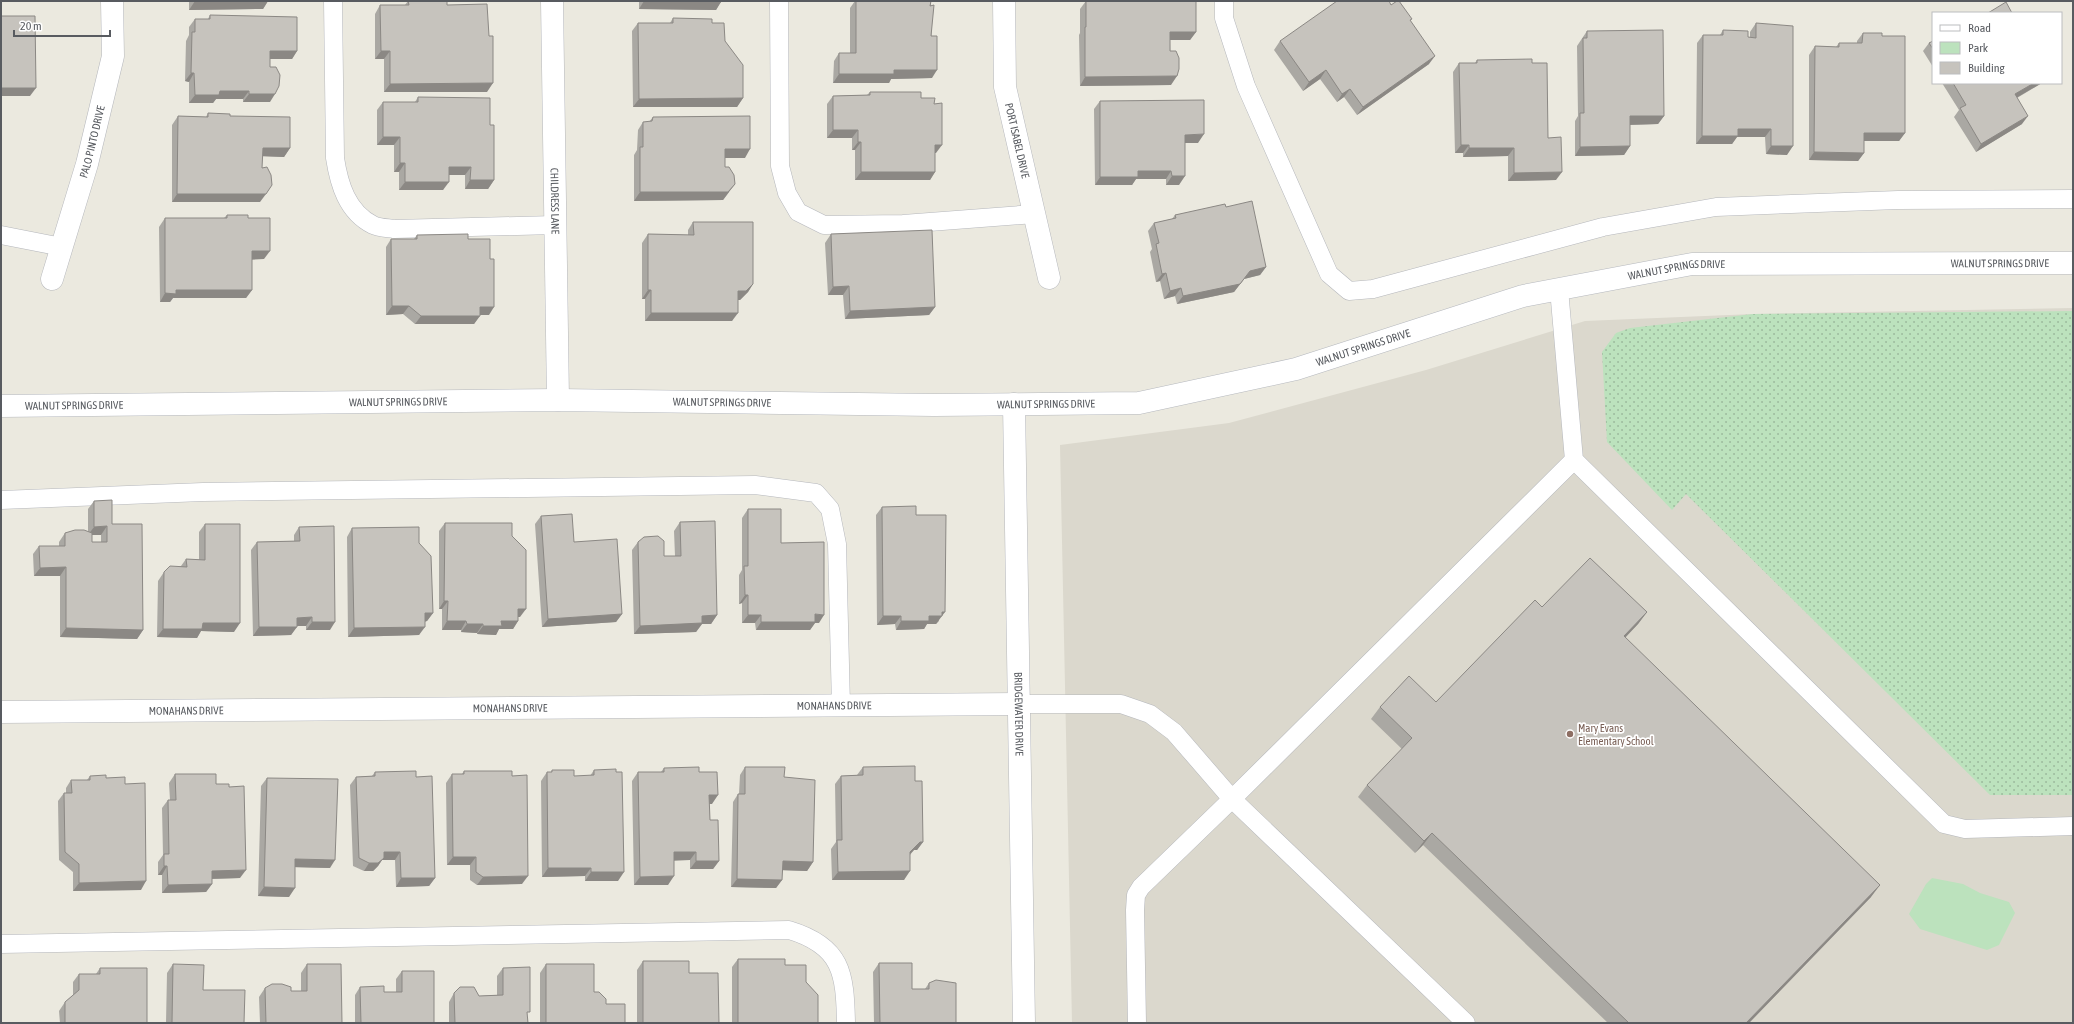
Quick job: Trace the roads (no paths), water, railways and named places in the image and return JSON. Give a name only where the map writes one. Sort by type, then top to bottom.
[{"type":"street","name":"PALO PINTO DRIVE","points":[[52,279],[87,164],[113,56],[112,1]]},
{"type":"street","name":"CHILDRESS LANE","points":[[552,1],[558,400]]},
{"type":"street","name":"PORT ISABEL DRIVE","points":[[1004,1],[1005,87],[1048,278]]},
{"type":"street","name":"WALNUT SPRINGS DRIVE","points":[[1,406],[558,400],[1014,404],[1139,403],[1296,369],[1524,296],[1692,264],[2073,263]]},
{"type":"street","name":"BRIDGEWATER DRIVE","points":[[1014,404],[1024,1023]]},
{"type":"street","name":"MONAHANS DRIVE","points":[[1,712],[1019,704]]},
{"type":"lane","points":[[333,1],[335,158],[338,181],[353,210],[374,226],[394,229],[555,225]]},
{"type":"lane","points":[[779,1],[780,166],[787,193],[798,212],[824,225],[903,224],[1034,214]]},
{"type":"lane","points":[[1224,1],[1224,18],[1246,86],[1329,274],[1349,291],[1373,289],[1603,227],[1716,207],[1898,200],[2073,199]]},
{"type":"lane","points":[[1,235],[62,247]]},
{"type":"lane","points":[[1559,289],[1574,460],[1944,824],[1964,829],[2073,826]]},
{"type":"lane","points":[[1137,1023],[1136,895],[1141,887],[1232,799],[1574,460]]},
{"type":"lane","points":[[1,500],[203,492],[755,484],[816,493],[830,509],[837,544],[841,706]]},
{"type":"lane","points":[[1019,704],[1121,704],[1150,714],[1174,732],[1232,799],[1466,1023]]},
{"type":"lane","points":[[1,944],[789,930],[806,935],[829,950],[840,969],[845,1002],[846,1023]]},
{"type":"place","name":"Mary Evans Elementary School","points":[[1570,734]]}]
